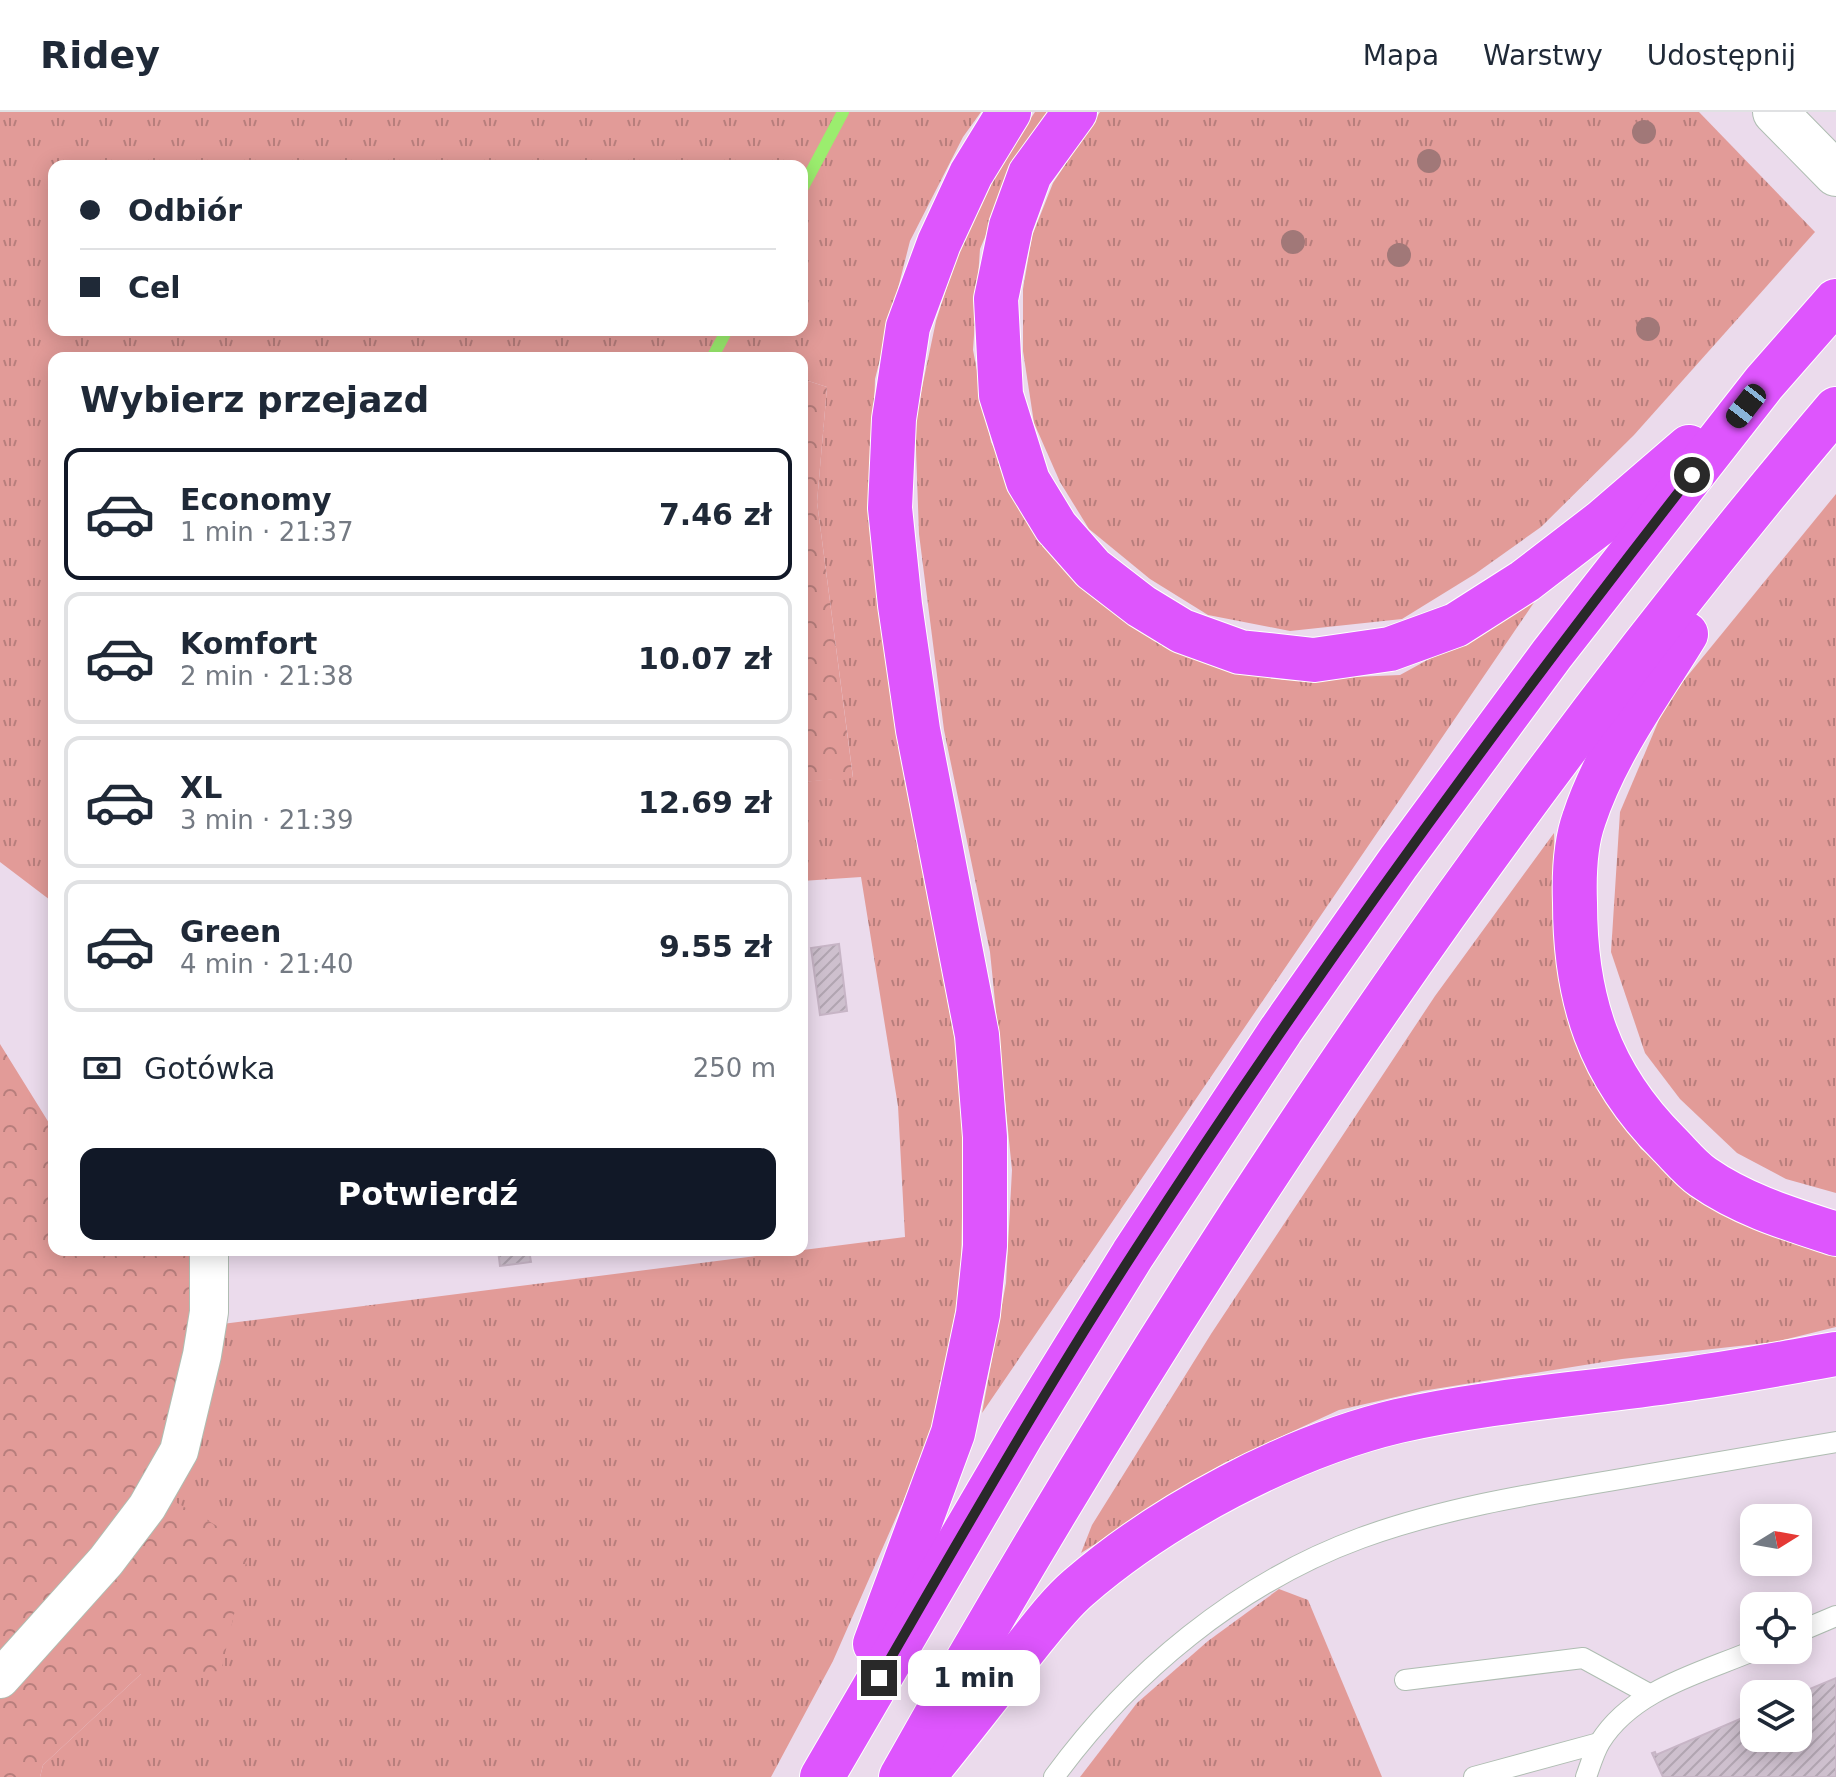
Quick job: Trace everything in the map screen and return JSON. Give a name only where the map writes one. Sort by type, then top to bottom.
[{"type":"highway","points":[[827,1768],[953,1433],[978,1314],[985,1230],[985,1137],[977,1035],[918,730],[890,508],[894,419],[908,327],[945,229],[971,174],[1009,112]]},
{"type":"highway","points":[[1075,112],[1030,174],[1011,226],[996,299],[1001,395],[1028,481],[1056,527],[1093,569],[1141,606],[1182,631],[1240,652],[1314,660],[1390,649],[1456,625],[1525,581],[1603,521],[1764,383]]},
{"type":"highway","points":[[827,1768],[1037,1408],[1133,1254],[1281,1030],[1398,863],[1552,654],[1764,383],[1836,301]]},
{"type":"highway","points":[[901,1777],[1085,1462],[1202,1273],[1333,1075],[1514,819],[1789,464],[1827,420]]},
{"type":"highway","points":[[1789,464],[1602,772],[1583,822],[1574,877],[1575,936],[1589,1017],[1603,1054],[1645,1120],[1701,1176],[1760,1209],[1836,1234]]},
{"type":"highway","points":[[923,1777],[1075,1590],[1132,1545],[1181,1514],[1254,1475],[1328,1443],[1397,1422],[1485,1405],[1682,1380],[1836,1354]]},
{"type":"street","points":[[1775,112],[1836,174]]},
{"type":"street","points":[[0,1679],[106,1561],[147,1507],[179,1451],[209,1312],[209,1256]]},
{"type":"lane","points":[[1054,1777],[1120,1699],[1191,1632],[1300,1566],[1358,1539],[1418,1519],[1528,1495],[1836,1442]]},
{"type":"lane","points":[[1812,1626],[1836,1616]]},
{"type":"lane","points":[[1586,1777],[1599,1743],[1619,1718],[1649,1694],[1740,1656]]},
{"type":"lane","points":[[1405,1680],[1583,1658],[1649,1694]]},
{"type":"lane","points":[[1474,1777],[1599,1743]]},
{"type":"green space","points":[[0,112],[981,112],[963,137],[910,241],[875,379],[870,535],[906,774],[964,1090],[961,1279],[934,1431],[833,1661],[771,1777],[40,1777],[43,1765],[141,1674],[206,1326],[756,1256],[808,1256],[808,1249],[905,1237],[898,1106],[861,877],[808,881],[808,781],[853,777],[817,502],[827,387],[808,381],[808,352],[48,352],[48,898],[0,862]]},
{"type":"green space","points":[[1035,112],[1048,112],[1016,164],[980,249],[973,350],[991,442],[1032,524],[1179,652],[1284,680],[1400,675],[1535,601],[982,1413],[1006,1283],[1012,1170],[990,952],[944,730],[919,534],[915,421],[936,321],[962,240],[1004,158]]},
{"type":"green space","points":[[1100,112],[1699,112],[1815,232],[1634,435],[1541,527],[1475,574],[1402,619],[1290,631],[1208,615],[1150,579],[1089,529],[1060,482],[1034,423],[1023,351],[1023,289],[1032,236],[1053,183]]},
{"type":"green space","points":[[808,381],[827,387],[817,502],[853,778],[808,782]]},
{"type":"green space","points":[[1836,494],[1836,1193],[1786,1179],[1737,1153],[1680,1099],[1645,1053],[1611,952],[1620,812],[1667,701]]},
{"type":"green space","points":[[1554,833],[1557,946],[1582,1054],[1641,1149],[1715,1201],[1836,1253],[1836,1327],[1775,1342],[1622,1359],[1422,1391],[1339,1410],[1224,1463],[1081,1553],[1092,1525],[1211,1334],[1435,996]]},
{"type":"green space","points":[[0,1044],[48,1121],[48,1256],[214,1256],[172,1500],[250,1545],[221,1671],[141,1674],[43,1765],[40,1777],[0,1777]]},
{"type":"green space","points":[[1279,1589],[1308,1600],[1382,1777],[1080,1777],[1137,1703],[1208,1641]]},
{"type":"building","points":[[839,944],[847,1011],[820,1015],[811,948]]},
{"type":"building","points":[[499,1256],[530,1256],[531,1262],[500,1266]]},
{"type":"building","points":[[1836,1678],[1836,1777],[1663,1777],[1652,1753],[1656,1755],[1740,1719],[1740,1752],[1812,1752],[1812,1688]]},
{"type":"waterway","points":[[808,178],[843,112]]},
{"type":"waterway","points":[[715,352],[724,336]]},
{"type":"route","points":[[879,1678],[1022,1434],[1133,1254],[1281,1030],[1398,863],[1552,654],[1692,475]]}]
